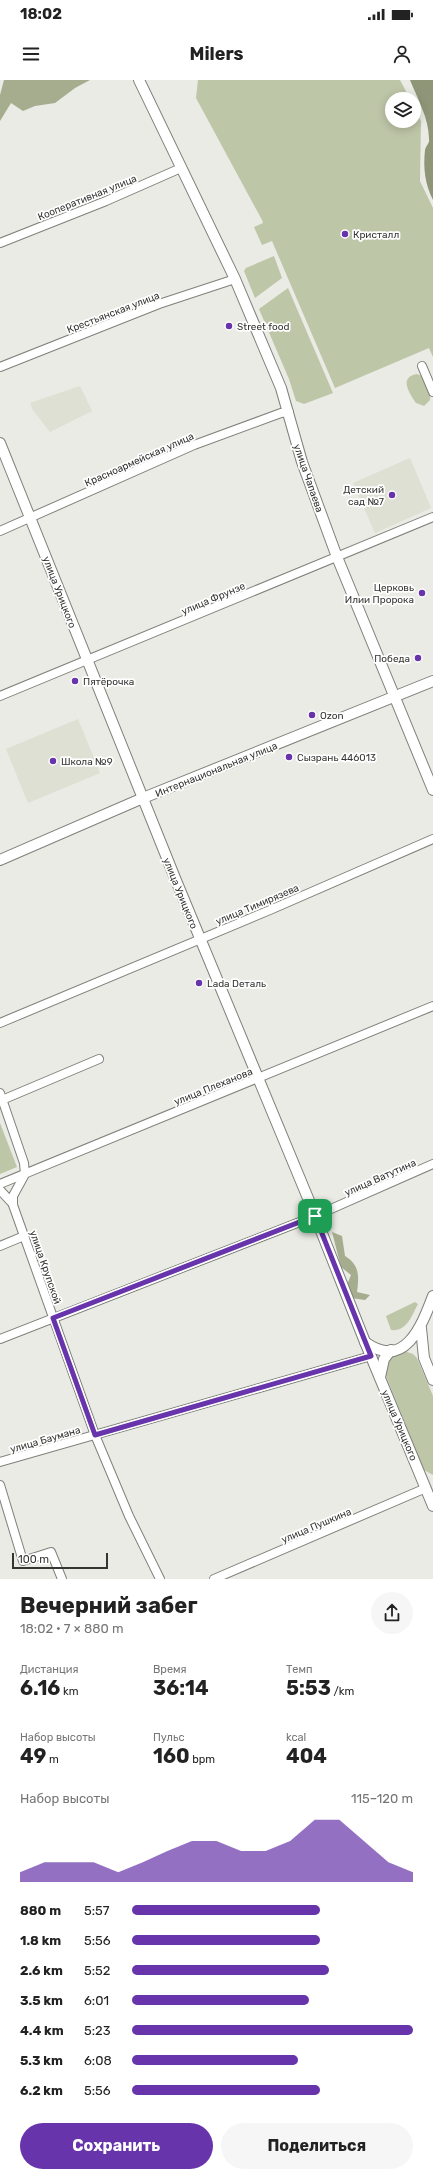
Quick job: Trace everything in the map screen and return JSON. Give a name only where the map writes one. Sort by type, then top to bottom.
[{"type":"main road","name":"улица Чапаева","points":[[139,80],[236,280],[281,388],[302,462],[338,557],[433,790]]},
{"type":"main road","name":"улица Урицкого","points":[[0,443],[200,940],[315,1216],[365,1342],[421,1473],[433,1506]]},
{"type":"main road","name":"Интернациональная улица","points":[[0,860],[143,798],[433,681]]},
{"type":"main road","points":[[365,1342],[377,1349],[391,1350],[406,1346],[421,1328],[433,1296]]},
{"type":"main road","points":[[421,1328],[424,1358],[433,1380]]},
{"type":"main road","points":[[406,1346],[424,1358]]},
{"type":"main road","points":[[380,1377],[384,1359],[391,1350]]},
{"type":"main road","points":[[421,1473],[433,1479]]},
{"type":"street","name":"Кооперативная улица","points":[[0,243],[106,201],[181,168]]},
{"type":"street","name":"Крестьянская улица","points":[[0,367],[159,304],[236,280]]},
{"type":"street","points":[[422,366],[433,392]]},
{"type":"street","name":"Красноармейская улица","points":[[0,531],[31,519],[194,445],[289,412]]},
{"type":"street","name":"улица Фрунзе","points":[[0,696],[433,518]]},
{"type":"street","name":"улица Тимирязева","points":[[0,1023],[200,940],[433,840]]},
{"type":"street","name":"улица Плеханова","points":[[0,1184],[433,1006]]},
{"type":"street","points":[[13,1205],[13,1196],[25,1174],[24,1163],[1,1096],[99,1060]]},
{"type":"street","name":"улица Ватутина","points":[[0,1339],[315,1216],[433,1164]]},
{"type":"street","points":[[0,1190],[13,1205]]},
{"type":"street","name":"улица Крупской","points":[[13,1205],[95,1435],[129,1516],[160,1579]]},
{"type":"street","points":[[0,1246],[24,1236]]},
{"type":"street","name":"улица Баумана","points":[[0,1462],[371,1356]]},
{"type":"street","points":[[0,1485],[23,1561],[51,1552],[62,1579]]},
{"type":"street","name":"улица Пушкина","points":[[214,1579],[426,1488]]},
{"type":"shaded area","points":[[4,80],[90,80],[75,88],[55,103],[35,106],[23,111],[11,103],[0,121],[0,95]]},
{"type":"shaded area","name":"Кристалл","points":[[198,80],[400,80],[406,92],[385,92],[385,128],[421,128],[420,181],[433,208],[433,357],[429,348],[335,388],[272,241],[262,245],[254,227],[263,223],[262,220],[196,98]]},
{"type":"shaded area","points":[[410,80],[433,80],[433,200],[426,182],[424,163],[425,150],[429,140],[427,123],[421,106],[421,92],[415,92]]},
{"type":"shaded area","points":[[274,256],[282,278],[255,298],[244,271],[246,268]]},
{"type":"shaded area","points":[[288,288],[333,393],[304,404],[296,401],[289,379],[259,309]]},
{"type":"shaded area","points":[[417,374],[422,376],[430,393],[430,400],[424,406],[416,403],[407,386],[408,379]]},
{"type":"shaded area","points":[[80,386],[92,411],[50,432],[33,410],[30,403]]},
{"type":"shaded area","name":"Детский сад №7","points":[[410,458],[431,508],[375,533],[353,483]]},
{"type":"shaded area","name":"Школа №9","points":[[78,719],[100,773],[28,803],[6,749]]},
{"type":"shaded area","points":[[0,1123],[17,1167],[0,1174]]},
{"type":"shaded area","points":[[332,1232],[342,1236],[345,1256],[356,1267],[358,1276],[357,1292],[370,1295],[365,1300],[351,1298],[346,1287],[351,1275],[341,1267]]},
{"type":"shaded area","points":[[415,1302],[418,1304],[405,1326],[397,1330],[391,1330],[386,1316]]},
{"type":"shaded area","points":[[404,1351],[413,1354],[417,1358],[433,1396],[433,1475],[424,1470],[384,1371],[391,1356]]},
{"type":"place","name":"Кристалл","points":[[345,234]]},
{"type":"place","name":"Street food","points":[[229,326]]},
{"type":"place","name":"Детский сад №7","points":[[392,495]]},
{"type":"place","name":"Церковь Илии Пророка","points":[[422,593]]},
{"type":"place","name":"Победа","points":[[418,658]]},
{"type":"place","name":"Пятёрочка","points":[[75,681]]},
{"type":"place","name":"Ozon","points":[[312,715]]},
{"type":"place","name":"Сызрань 446013","points":[[289,757]]},
{"type":"place","name":"Школа №9","points":[[53,761]]},
{"type":"place","name":"Lada Dеталь","points":[[199,983]]},
{"type":"route","points":[[315,1216],[371,1356],[363,1357],[340,1365],[95,1435],[53,1318],[315,1216]]}]
